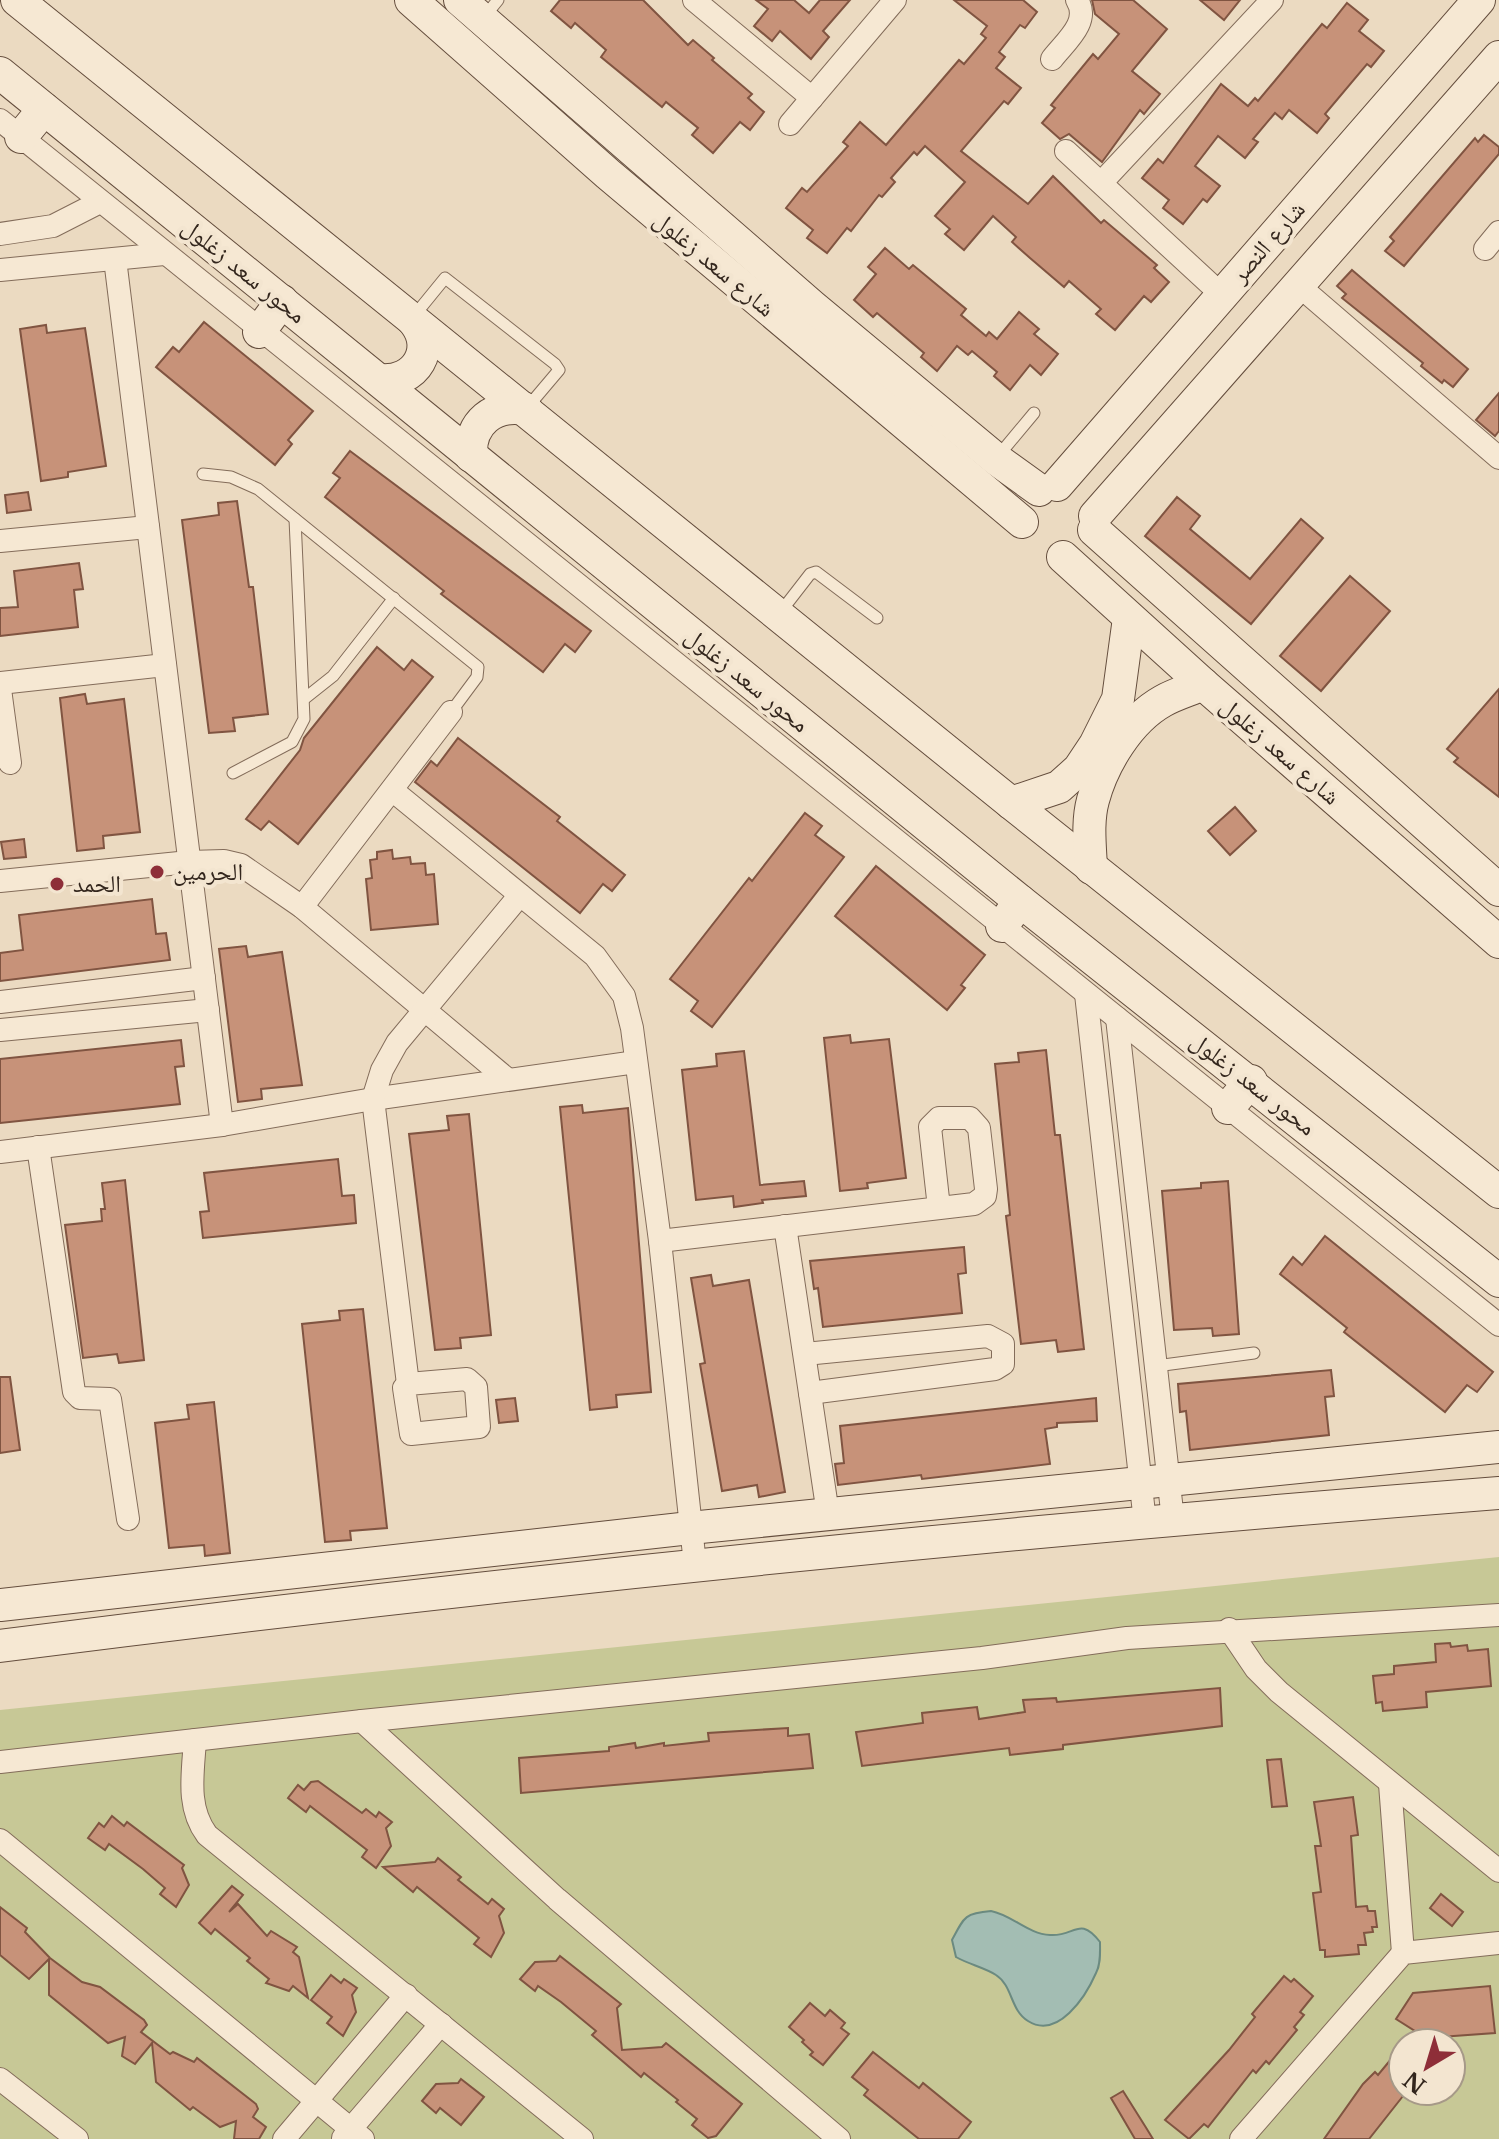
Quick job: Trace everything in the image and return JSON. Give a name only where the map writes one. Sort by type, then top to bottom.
[{"type":"street","points":[[17,0],[1091,868],[1499,1192]]},
{"type":"street","name":"شارع سعد زغلول","points":[[411,0],[608,174],[1022,522]]},
{"type":"street","points":[[790,124],[895,0]]},
{"type":"street","points":[[1052,59],[1080,24],[1082,10],[1077,0]]},
{"type":"street","points":[[1102,182],[1272,0]]},
{"type":"street","name":"شارع النصر","points":[[1048,487],[1222,295],[1479,0]]},
{"type":"street","points":[[708,4],[812,98]]},
{"type":"street","name":"شارع سعد زغلول","points":[[480,6],[709,217],[996,459],[1048,487]]},
{"type":"street","points":[[1094,523],[1082,493],[1048,487],[1027,503],[1022,522],[1035,549],[1063,557],[1083,548],[1094,523],[1499,57]]},
{"type":"street","name":"محور سعد زغلول","points":[[0,73],[471,456],[1011,913],[1251,1081],[1499,1281]]},
{"type":"street","points":[[44,109],[10,129],[259,332],[1011,913],[1086,994],[1499,1325]]},
{"type":"street","points":[[1066,151],[1222,295]]},
{"type":"street","points":[[0,234],[53,226],[100,202]]},
{"type":"street","points":[[0,270],[164,254]]},
{"type":"street","points":[[115,259],[222,1125]]},
{"type":"street","points":[[1298,285],[1499,457]]},
{"type":"street","points":[[259,332],[282,301]]},
{"type":"street","points":[[379,380],[407,376],[420,362],[422,335],[412,319]]},
{"type":"street","points":[[471,456],[475,430],[486,416],[506,408],[526,409]]},
{"type":"street","name":"شارع سعد زغلول","points":[[1094,523],[1499,890]]},
{"type":"street","points":[[0,541],[148,527]]},
{"type":"street","name":"شارع سعد زغلول","points":[[1063,557],[1203,684],[1499,942]]},
{"type":"street","points":[[1011,803],[1059,787],[1079,769],[1095,745],[1118,699],[1129,618]]},
{"type":"street","points":[[0,683],[165,665]]},
{"type":"street","points":[[1091,868],[1089,826],[1092,800],[1115,750],[1135,723],[1160,702],[1203,684]]},
{"type":"street","points":[[0,689],[10,763]]},
{"type":"street","points":[[302,907],[451,712]]},
{"type":"street","points":[[392,790],[595,956],[624,996],[660,1241],[695,1564]]},
{"type":"street","points":[[0,881],[189,862],[224,861],[241,865],[302,907],[507,1079]]},
{"type":"street","points":[[408,1384],[373,1099],[389,1056],[520,895]]},
{"type":"street","points":[[0,1002],[204,978]]},
{"type":"street","points":[[1086,994],[1159,1521]]},
{"type":"street","points":[[0,1030],[208,1010]]},
{"type":"street","points":[[1117,1018],[1156,1366],[1155,1481]]},
{"type":"street","points":[[0,1152],[222,1125],[373,1099],[636,1062]]},
{"type":"street","points":[[1228,1108],[1251,1081]]},
{"type":"street","points":[[38,1147],[74,1392],[80,1398],[110,1399],[128,1519]]},
{"type":"street","points":[[660,1241],[939,1208]]},
{"type":"street","points":[[785,1226],[828,1514]]},
{"type":"street","points":[[805,1354],[988,1336],[1003,1344],[1004,1359],[999,1368],[810,1393]]},
{"type":"street","points":[[912,1343],[916,1379]]},
{"type":"street","points":[[0,1605],[690,1528],[1499,1447]]},
{"type":"street","points":[[0,1646],[271,1611],[695,1564],[1499,1493]]},
{"type":"street","points":[[0,1762],[362,1721],[982,1658],[1127,1638],[1229,1629],[1499,1615]]},
{"type":"street","points":[[1229,1629],[1256,1669],[1279,1692],[1499,1871]]},
{"type":"street","points":[[362,1721],[557,1899],[839,2139]]},
{"type":"street","points":[[195,1740],[192,1802],[207,1835],[582,2139]]},
{"type":"street","points":[[1390,1784],[1403,1953]]},
{"type":"street","points":[[0,1840],[317,2101],[352,2136],[441,2024]]},
{"type":"street","points":[[1241,2139],[1403,1953],[1499,1943]]},
{"type":"street","points":[[284,2139],[406,1995]]},
{"type":"street","points":[[0,2079],[77,2139]]},
{"type":"lane","points":[[412,319],[445,278],[462,289],[559,370],[526,409]]},
{"type":"lane","points":[[996,459],[1034,413]]},
{"type":"lane","points":[[203,474],[245,482],[478,667],[477,677],[451,712]]},
{"type":"lane","points":[[233,773],[292,742],[302,728],[304,699],[295,519]]},
{"type":"lane","points":[[779,614],[810,574],[816,572],[877,618]]},
{"type":"lane","points":[[304,699],[333,676],[394,598]]},
{"type":"lane","points":[[1156,1366],[1254,1353]]},
{"type":"green space","points":[[1499,1557],[1499,2139],[0,2139],[0,1710]]},
{"type":"shaded area","points":[[991,1911],[1042,1934],[1058,1935],[1082,1928],[1100,1942],[1099,1966],[1070,2013],[1050,2025],[1028,2021],[1018,2011],[1002,1980],[956,1957],[952,1940],[963,1921],[970,1915]]},
{"type":"building","points":[[560,0],[643,0],[688,45],[693,40],[714,58],[712,60],[752,94],[748,98],[764,112],[750,130],[740,122],[713,153],[692,135],[698,128],[666,102],[662,107],[601,57],[606,50],[575,23],[571,28],[551,11]]},
{"type":"building","points":[[756,0],[794,0],[809,13],[820,0],[850,0],[823,31],[829,37],[811,59],[780,31],[772,41],[754,26],[768,9]]},
{"type":"building","points":[[954,0],[1023,0],[1037,12],[1025,28],[1020,25],[999,52],[1005,57],[996,68],[1021,88],[1008,104],[1004,101],[961,151],[1028,204],[1053,176],[1101,223],[1104,220],[1157,265],[1154,268],[1169,282],[1151,302],[1144,296],[1115,330],[1096,314],[1101,309],[1069,281],[1064,287],[1012,242],[1016,237],[993,216],[964,250],[945,234],[950,229],[935,216],[965,182],[925,146],[917,155],[914,152],[891,178],[895,182],[882,197],[879,195],[851,231],[847,228],[827,253],[807,238],[813,230],[786,208],[802,188],[807,192],[848,146],[843,142],[860,122],[886,145],[959,60],[964,64],[986,38],[981,34],[987,26]]},
{"type":"building","points":[[1092,0],[1133,0],[1167,29],[1132,71],[1160,94],[1144,114],[1140,110],[1102,162],[1069,134],[1060,139],[1042,123],[1055,108],[1051,105],[1093,54],[1098,59],[1119,34],[1095,14]]},
{"type":"building","points":[[1200,0],[1240,0],[1224,20]]},
{"type":"building","points":[[1347,3],[1368,20],[1359,31],[1384,51],[1371,67],[1367,64],[1325,114],[1329,118],[1317,133],[1289,110],[1282,119],[1275,113],[1253,139],[1258,142],[1245,158],[1218,136],[1195,166],[1220,186],[1207,202],[1203,199],[1183,224],[1163,208],[1169,200],[1142,178],[1158,159],[1163,163],[1221,84],[1248,106],[1255,98],[1258,101],[1322,24],[1327,28]]},
{"type":"building","points":[[1484,135],[1499,147],[1499,154],[1404,266],[1385,251],[1394,241],[1390,237],[1475,138],[1478,142]]},
{"type":"building","points":[[885,248],[909,269],[913,265],[966,309],[961,315],[986,336],[989,332],[997,339],[1019,312],[1039,329],[1034,334],[1058,354],[1041,375],[1030,365],[1010,390],[994,376],[997,372],[972,351],[968,355],[957,346],[937,371],[921,357],[924,353],[877,313],[873,317],[854,300],[876,274],[868,267]]},
{"type":"building","points":[[1352,270],[1468,369],[1453,387],[1444,380],[1442,383],[1421,366],[1423,363],[1342,298],[1346,294],[1337,286]]},
{"type":"building","points":[[204,322],[313,411],[288,440],[292,444],[275,465],[156,367],[173,347],[179,352]]},
{"type":"building","points":[[46,325],[47,333],[85,328],[106,466],[68,472],[68,477],[41,481],[20,329]]},
{"type":"building","points":[[1499,393],[1499,431],[1495,436],[1476,420]]},
{"type":"building","points":[[350,451],[591,631],[575,652],[565,644],[543,672],[441,594],[444,591],[325,497],[340,478],[333,473]]},
{"type":"building","points":[[28,492],[31,510],[7,513],[5,495]]},
{"type":"building","points":[[1177,497],[1200,516],[1190,529],[1250,579],[1301,519],[1323,538],[1251,624],[1145,536]]},
{"type":"building","points":[[237,501],[249,587],[253,587],[268,714],[233,718],[235,731],[209,733],[182,520],[219,515],[218,503]]},
{"type":"building","points":[[79,563],[83,589],[74,590],[78,627],[0,636],[0,608],[18,607],[14,571]]},
{"type":"building","points":[[1350,576],[1390,611],[1321,691],[1280,656]]},
{"type":"building","points":[[377,647],[404,670],[412,660],[433,677],[298,844],[269,821],[261,830],[246,819],[300,750],[304,738]]},
{"type":"building","points":[[1499,689],[1499,797],[1454,762],[1458,758],[1447,749]]},
{"type":"building","points":[[85,694],[87,704],[124,699],[140,832],[103,836],[104,848],[77,851],[60,698]]},
{"type":"building","points":[[458,738],[560,817],[557,821],[625,875],[612,891],[603,884],[580,913],[415,782],[431,761],[437,766]]},
{"type":"building","points":[[1235,807],[1256,831],[1230,855],[1208,831]]},
{"type":"building","points":[[805,813],[822,826],[815,835],[844,857],[712,1027],[691,1011],[698,1001],[670,979],[749,878],[752,881]]},
{"type":"building","points":[[24,839],[26,857],[4,859],[1,842]]},
{"type":"building","points":[[392,850],[393,859],[410,857],[411,864],[425,863],[426,875],[434,874],[438,924],[371,930],[366,879],[372,878],[370,860],[377,859],[377,852]]},
{"type":"building","points":[[876,866],[985,955],[961,985],[965,988],[947,1010],[835,916]]},
{"type":"building","points":[[152,899],[156,934],[166,933],[170,960],[0,981],[0,953],[23,950],[19,915]]},
{"type":"building","points":[[246,946],[248,957],[282,952],[302,1085],[261,1089],[262,1099],[238,1102],[219,949]]},
{"type":"building","points":[[850,1035],[851,1043],[889,1039],[906,1178],[867,1183],[868,1188],[840,1191],[824,1038]]},
{"type":"building","points":[[181,1040],[184,1066],[175,1067],[180,1104],[0,1123],[0,1059]]},
{"type":"building","points":[[1046,1050],[1055,1135],[1060,1135],[1084,1349],[1058,1352],[1056,1340],[1021,1344],[1006,1216],[1010,1215],[995,1064],[1019,1062],[1018,1053]]},
{"type":"building","points":[[744,1051],[760,1185],[804,1181],[806,1196],[762,1200],[763,1203],[734,1207],[733,1196],[696,1200],[682,1070],[717,1066],[716,1054]]},
{"type":"building","points":[[582,1105],[583,1113],[628,1108],[651,1392],[616,1395],[617,1407],[590,1410],[560,1107]]},
{"type":"building","points":[[469,1114],[491,1335],[460,1338],[461,1348],[435,1350],[409,1134],[449,1130],[447,1116]]},
{"type":"building","points":[[338,1159],[342,1196],[354,1195],[356,1223],[203,1238],[200,1212],[209,1211],[204,1173]]},
{"type":"building","points":[[125,1180],[144,1360],[119,1363],[117,1354],[83,1358],[65,1225],[102,1221],[101,1209],[105,1209],[102,1183]]},
{"type":"building","points":[[1228,1181],[1239,1334],[1213,1336],[1212,1328],[1174,1330],[1162,1191],[1201,1188],[1201,1183]]},
{"type":"building","points":[[1325,1236],[1493,1372],[1477,1392],[1467,1385],[1445,1412],[1344,1332],[1347,1328],[1280,1274],[1293,1257],[1302,1265]]},
{"type":"building","points":[[964,1247],[966,1273],[958,1274],[962,1313],[823,1327],[818,1288],[814,1289],[810,1261]]},
{"type":"building","points":[[711,1275],[713,1286],[749,1280],[785,1492],[759,1497],[757,1485],[722,1491],[700,1364],[705,1363],[691,1278]]},
{"type":"building","points":[[363,1309],[387,1528],[350,1531],[351,1540],[325,1542],[302,1324],[340,1320],[339,1311]]},
{"type":"building","points":[[1331,1370],[1334,1396],[1325,1397],[1329,1435],[1190,1450],[1186,1411],[1180,1412],[1178,1384]]},
{"type":"building","points":[[0,1377],[10,1377],[20,1450],[0,1453]]},
{"type":"building","points":[[515,1398],[518,1421],[499,1423],[496,1400]]},
{"type":"building","points":[[1096,1398],[1097,1421],[1057,1423],[1057,1427],[1045,1429],[1050,1464],[838,1485],[835,1464],[844,1463],[840,1426]]},
{"type":"building","points":[[214,1402],[230,1553],[205,1556],[204,1545],[169,1548],[155,1423],[189,1419],[187,1405]]},
{"type":"building","points":[[1450,1643],[1451,1647],[1467,1645],[1468,1651],[1488,1649],[1491,1686],[1426,1692],[1427,1707],[1383,1711],[1382,1702],[1376,1703],[1373,1676],[1394,1674],[1394,1666],[1436,1662],[1435,1644]]},
{"type":"building","points":[[1220,1688],[1222,1726],[1063,1745],[1063,1749],[1010,1755],[1009,1748],[862,1766],[856,1732],[923,1723],[922,1713],[977,1707],[979,1719],[1025,1712],[1023,1700],[1056,1698],[1057,1702]]},
{"type":"building","points":[[788,1728],[788,1736],[809,1734],[813,1768],[521,1793],[519,1758],[609,1751],[609,1747],[635,1743],[636,1748],[709,1741],[708,1733]]},
{"type":"building","points":[[1281,1759],[1287,1806],[1272,1807],[1267,1760]]},
{"type":"building","points":[[318,1781],[362,1813],[366,1809],[376,1817],[379,1812],[392,1822],[386,1828],[391,1846],[376,1868],[362,1857],[367,1850],[310,1806],[306,1812],[288,1798],[298,1785],[304,1790],[311,1782]]},
{"type":"building","points":[[1353,1797],[1358,1835],[1351,1836],[1356,1907],[1367,1906],[1368,1911],[1375,1911],[1377,1927],[1372,1927],[1373,1932],[1364,1933],[1366,1945],[1358,1945],[1359,1954],[1325,1957],[1325,1950],[1320,1950],[1313,1893],[1321,1892],[1315,1846],[1321,1846],[1314,1802]]},
{"type":"building","points":[[112,1816],[124,1826],[127,1822],[184,1865],[182,1868],[189,1885],[176,1907],[160,1894],[165,1888],[143,1869],[109,1844],[105,1850],[88,1838],[99,1823],[104,1827]]},
{"type":"building","points":[[438,1858],[461,1877],[458,1880],[488,1904],[492,1899],[504,1909],[499,1916],[504,1933],[491,1957],[474,1944],[479,1938],[417,1887],[413,1892],[383,1867],[435,1862]]},
{"type":"building","points":[[232,1886],[243,1895],[229,1912],[238,1904],[267,1936],[271,1931],[297,1947],[293,1952],[299,1957],[308,1998],[293,1986],[289,1991],[266,1983],[269,1979],[247,1961],[250,1958],[215,1929],[211,1934],[199,1923]]},
{"type":"building","points":[[1441,1894],[1463,1912],[1452,1926],[1430,1908]]},
{"type":"building","points":[[0,1907],[27,1928],[25,1932],[50,1958],[82,1982],[100,1987],[144,2020],[147,2025],[141,2032],[170,2054],[173,2052],[194,2062],[197,2058],[256,2104],[258,2109],[253,2117],[266,2127],[259,2139],[234,2139],[236,2121],[220,2127],[193,2107],[190,2110],[156,2082],[152,2043],[135,2064],[122,2056],[125,2037],[108,2043],[49,1995],[49,1959],[29,1979],[0,1955]]},
{"type":"building","points":[[560,1956],[621,2004],[617,2008],[622,2050],[662,2047],[666,2043],[742,2104],[716,2136],[708,2138],[692,2125],[697,2119],[676,2102],[678,2100],[644,2073],[641,2077],[592,2035],[596,2031],[561,2002],[538,1986],[535,1991],[520,1979],[535,1962],[556,1961]]},
{"type":"building","points":[[331,1975],[341,1983],[344,1979],[357,1988],[352,1995],[356,2012],[343,2036],[327,2023],[332,2017],[311,2000]]},
{"type":"building","points":[[1284,1976],[1291,1982],[1294,1979],[1313,1996],[1300,2012],[1304,2015],[1294,2027],[1297,2030],[1269,2064],[1266,2061],[1256,2073],[1253,2070],[1208,2127],[1204,2124],[1189,2139],[1165,2120],[1229,2050],[1255,2017],[1252,2014]]},
{"type":"building","points":[[1490,1986],[1495,2033],[1467,2035],[1467,2027],[1409,2027],[1396,2019],[1413,1993]]},
{"type":"building","points":[[810,2003],[825,2016],[830,2010],[845,2023],[841,2028],[849,2034],[823,2065],[810,2055],[813,2052],[802,2042],[804,2040],[789,2027]]},
{"type":"building","points":[[873,2052],[919,2088],[923,2083],[971,2122],[958,2139],[919,2139],[864,2095],[868,2090],[852,2077]]},
{"type":"building","points":[[1387,2064],[1387,2107],[1394,2107],[1369,2139],[1324,2139],[1363,2084],[1375,2072],[1378,2075]]},
{"type":"building","points":[[461,2079],[484,2097],[461,2125],[440,2108],[436,2113],[422,2101],[436,2084],[458,2083]]},
{"type":"building","points":[[1123,2091],[1153,2139],[1135,2139],[1111,2098]]},
{"type":"place","name":"الحرمين","points":[[157,872]]},
{"type":"place","name":"الحمد","points":[[57,884]]}]
